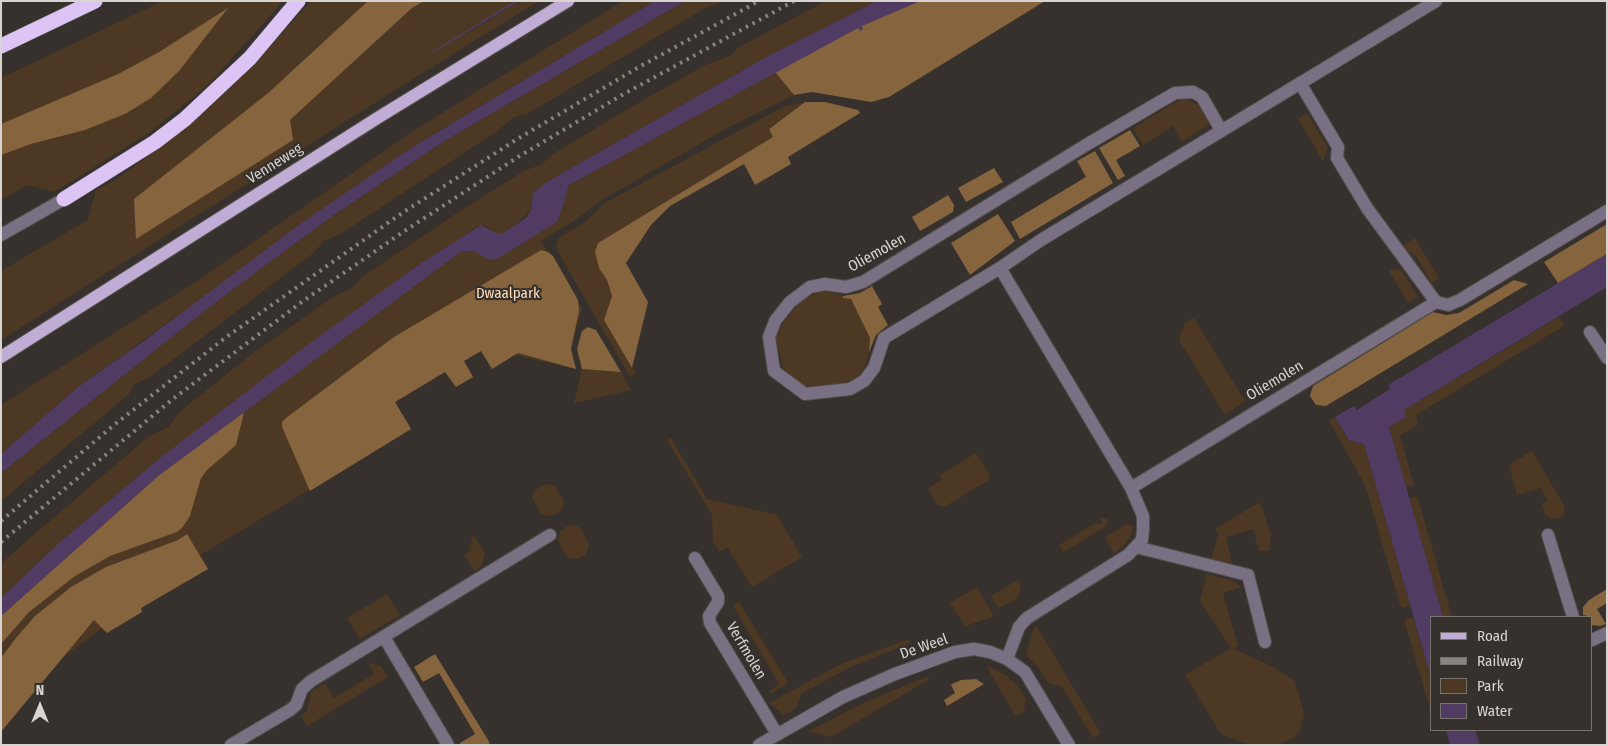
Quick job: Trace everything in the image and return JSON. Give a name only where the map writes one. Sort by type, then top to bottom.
[{"type":"highway","points":[[1,46],[95,1]]},
{"type":"highway","points":[[64,199],[156,142],[184,119],[250,58],[298,1]]},
{"type":"main road","name":"Venneweg","points":[[1,357],[379,117],[568,1]]},
{"type":"street","name":"Oliemolen","points":[[1221,130],[1202,97],[1193,92],[1175,93],[1086,144],[863,282],[846,287],[825,284],[810,287],[790,302],[775,321],[769,337],[774,371],[805,394],[850,389],[864,381],[874,368],[884,338],[1221,130],[1436,1]]},
{"type":"street","points":[[1300,83],[1338,147],[1337,158],[1367,208],[1436,302]]},
{"type":"street","points":[[1,235],[64,199]]},
{"type":"street","name":"Oliemolen","points":[[1131,488],[1436,302],[1448,304],[1460,300],[1607,211]]},
{"type":"street","points":[[1000,268],[1131,488],[1143,516],[1142,540],[1136,547],[1128,555],[1027,618],[1020,627],[1007,659]]},
{"type":"street","points":[[1590,332],[1607,358]]},
{"type":"street","points":[[231,745],[290,710],[296,705],[302,689],[311,681],[550,534]]},
{"type":"street","points":[[1548,535],[1573,616]]},
{"type":"street","points":[[1136,547],[1248,575],[1265,642]]},
{"type":"street","name":"Verfmolen","points":[[695,558],[718,596],[718,602],[711,610],[709,616],[710,623],[777,734]]},
{"type":"street","points":[[1593,640],[1607,633]]},
{"type":"street","points":[[384,637],[448,745]]},
{"type":"street","name":"De Weel","points":[[760,745],[843,697],[940,657],[974,649],[990,652],[1007,659],[1025,672],[1069,745]]},
{"type":"green space","points":[[163,1],[283,1],[208,85],[149,133],[54,192],[27,185],[1,200],[1,155],[31,144],[85,130],[125,114],[227,9],[159,52],[118,74],[1,124],[1,78]]},
{"type":"green space","points":[[311,1],[368,1],[267,94],[290,120],[412,8],[424,1],[515,1],[456,40],[520,1],[539,1],[1,340],[1,271],[88,220],[96,190],[116,180],[172,138],[249,70]]},
{"type":"green space","points":[[368,1],[424,1],[412,8],[290,120],[293,140],[136,239],[134,199],[267,94]]},
{"type":"green space","points":[[623,1],[655,1],[408,150],[78,387],[1,454],[1,405],[203,277],[410,133]]},
{"type":"green space","points":[[685,1],[724,1],[707,7],[527,114],[514,117],[497,131],[342,233],[324,241],[312,254],[150,377],[135,384],[129,394],[1,501],[1,473],[216,302],[328,219],[446,140]]},
{"type":"green space","name":"Dwaalpark","points":[[826,1],[877,1],[768,56],[545,183],[533,193],[531,210],[513,227],[558,221],[569,185],[775,72],[794,95],[731,126],[600,201],[574,221],[541,241],[582,308],[570,349],[575,369],[477,346],[392,399],[411,429],[197,557],[42,673],[1,724],[1,608],[183,446],[462,251],[498,234],[484,225],[476,227],[160,458],[60,542],[1,598],[1,564],[23,544],[148,437],[168,427],[182,410],[252,354],[336,295],[351,289],[362,277],[460,211],[524,171],[542,164],[553,154],[626,110],[703,66],[730,56],[739,47]]},
{"type":"green space","points":[[920,1],[1045,1],[889,97],[871,102],[812,92],[794,95],[775,72],[856,28]]},
{"type":"green space","points":[[228,8],[179,71],[151,98],[125,114],[85,130],[31,144],[1,155],[1,124],[118,74],[159,52]]},
{"type":"green space","points":[[1185,99],[1198,105],[1210,124],[1182,142],[1173,126],[1143,145],[1133,128],[1178,101]]},
{"type":"green space","points":[[805,102],[769,128],[774,137],[598,243],[599,268],[607,280],[612,296],[604,320],[636,374],[630,377],[558,252],[556,247],[559,238],[585,222],[605,203],[785,106]]},
{"type":"green space","points":[[805,102],[825,102],[858,110],[860,113],[788,157],[791,164],[755,185],[744,164],[670,206],[651,225],[626,263],[648,302],[632,368],[604,320],[612,296],[607,280],[599,268],[595,252],[598,243],[773,137],[769,129]]},
{"type":"green space","points":[[1307,113],[1328,148],[1323,161],[1298,119]]},
{"type":"green space","points":[[1130,130],[1140,146],[1116,160],[1125,176],[1118,180],[1099,148]]},
{"type":"green space","points":[[1095,151],[1113,183],[1020,239],[1011,222],[1086,177],[1077,161]]},
{"type":"green space","points":[[994,168],[1003,182],[966,202],[958,188]]},
{"type":"green space","points":[[948,195],[954,205],[953,212],[920,231],[912,217]]},
{"type":"green space","points":[[998,214],[1015,241],[970,275],[951,243]]},
{"type":"green space","points":[[1607,224],[1607,254],[1558,283],[1544,262]]},
{"type":"green space","points":[[1415,238],[1439,278],[1432,283],[1416,256],[1400,247]]},
{"type":"green space","points":[[541,250],[553,256],[578,300],[579,311],[571,349],[576,369],[518,353],[492,369],[481,351],[464,361],[473,377],[456,387],[445,372],[395,402],[411,429],[310,491],[282,427],[282,422],[394,337]]},
{"type":"green space","points":[[1392,269],[1401,270],[1418,297],[1408,303],[1389,271]]},
{"type":"green space","points":[[1514,280],[1528,284],[1326,406],[1316,405],[1310,396],[1313,386],[1433,312],[1446,315],[1459,313]]},
{"type":"green space","points":[[872,286],[882,304],[878,307],[888,325],[876,335],[869,352],[870,338],[851,299],[843,298],[843,296],[860,293]]},
{"type":"green space","points":[[822,290],[851,298],[870,338],[871,347],[865,365],[858,377],[848,382],[811,387],[801,384],[783,368],[776,338],[781,326],[800,302]]},
{"type":"green space","points":[[1559,317],[1564,326],[1416,415],[1418,424],[1400,436],[1414,485],[1406,487],[1389,427],[1405,417],[1404,410]]},
{"type":"green space","points":[[1194,318],[1245,401],[1225,415],[1179,340],[1185,322]]},
{"type":"green space","points":[[588,327],[596,330],[621,372],[582,369],[577,349],[582,331]]},
{"type":"green space","points":[[582,369],[621,372],[631,390],[574,403]]},
{"type":"green space","points":[[244,412],[236,445],[207,470],[201,478],[190,516],[182,528],[177,532],[110,556],[75,576],[29,612],[1,644],[1,616],[158,476]]},
{"type":"green space","points":[[1335,417],[1348,440],[1364,444],[1410,605],[1402,608],[1365,485],[1329,421]]},
{"type":"green space","points":[[671,438],[707,499],[777,515],[802,557],[752,587],[727,547],[719,552],[713,541],[712,515],[667,440]]},
{"type":"green space","points":[[1532,451],[1565,507],[1564,514],[1558,519],[1551,518],[1545,514],[1542,503],[1548,501],[1541,488],[1517,495],[1509,465]]},
{"type":"green space","points":[[976,453],[990,475],[989,480],[944,507],[937,505],[929,492],[929,488],[942,479],[940,475]]},
{"type":"green space","points":[[545,484],[555,486],[564,501],[561,511],[552,516],[541,514],[532,498],[533,492]]},
{"type":"green space","points":[[1417,496],[1452,616],[1443,616],[1409,498]]},
{"type":"green space","points":[[1260,502],[1271,535],[1269,551],[1259,551],[1253,529],[1226,537],[1232,563],[1211,560],[1218,534],[1215,529]]},
{"type":"green space","points":[[1101,518],[1108,519],[1107,526],[1063,552],[1059,545],[1095,523],[1101,524]]},
{"type":"green space","points":[[1126,524],[1133,526],[1132,534],[1125,545],[1114,554],[1105,538]]},
{"type":"green space","points":[[569,525],[580,527],[589,544],[586,554],[577,559],[567,557],[558,541],[560,531]]},
{"type":"green space","points":[[187,534],[208,569],[141,608],[142,612],[107,633],[94,620],[1,732],[1,658],[35,616],[71,587],[106,567],[178,540]]},
{"type":"green space","points":[[473,534],[485,553],[482,566],[474,571],[464,555],[469,552]]},
{"type":"green space","points":[[1207,574],[1234,581],[1241,587],[1223,593],[1238,646],[1232,648],[1273,667],[1295,681],[1304,714],[1300,731],[1292,739],[1276,745],[1250,745],[1221,734],[1185,675],[1231,648],[1200,601]]},
{"type":"green space","points":[[1018,580],[1021,586],[1017,599],[998,608],[991,596]]},
{"type":"green space","points":[[977,587],[993,617],[965,626],[950,603]]},
{"type":"green space","points":[[1607,589],[1607,603],[1597,609],[1606,624],[1593,625],[1593,616],[1583,615],[1583,607],[1589,600]]},
{"type":"green space","points":[[387,594],[400,615],[360,639],[347,618]]},
{"type":"green space","points":[[739,602],[788,683],[770,694],[769,691],[779,684],[733,606]]},
{"type":"green space","points":[[1413,617],[1430,674],[1430,709],[1404,620]]},
{"type":"green space","points":[[1034,626],[1037,627],[1100,732],[1100,734],[1093,738],[1062,687],[1049,683],[1037,666],[1026,655]]},
{"type":"green space","points":[[909,639],[910,643],[851,667],[802,693],[796,708],[784,715],[769,703],[841,664]]},
{"type":"green space","points":[[435,654],[490,743],[487,745],[461,745],[460,743],[475,734],[439,673],[423,682],[414,667]]},
{"type":"green space","points":[[369,664],[381,666],[388,677],[307,726],[301,716],[307,711],[311,692],[325,683],[334,698],[374,674]]},
{"type":"green space","points":[[988,666],[1007,676],[1017,685],[1026,699],[1024,712],[1018,715],[1014,714]]},
{"type":"green space","points":[[929,676],[928,680],[831,737],[809,731],[867,701]]},
{"type":"green space","points":[[976,679],[984,684],[947,706],[944,700],[955,693],[952,684],[961,680]]},
{"type":"water","points":[[515,1],[519,1],[432,53],[433,51]]},
{"type":"water","points":[[655,1],[685,1],[446,140],[328,219],[216,302],[1,473],[1,454],[78,387],[148,338],[296,227],[408,150]]},
{"type":"water","points":[[877,1],[920,1],[862,26],[863,29],[860,31],[858,28],[569,185],[558,221],[499,258],[490,260],[474,251],[462,251],[158,476],[1,616],[1,598],[60,542],[160,458],[310,343],[420,264],[481,225],[498,234],[505,232],[527,217],[531,210],[533,193],[545,183],[768,56]]},
{"type":"water","points":[[1607,254],[1607,287],[1404,410],[1406,417],[1389,427],[1443,616],[1430,616],[1430,674],[1364,444],[1349,440],[1335,417],[1354,406],[1357,410],[1390,389],[1388,385]]},
{"type":"water","points":[[1446,731],[1475,731],[1480,745],[1450,745]]},
{"type":"railway","points":[[1,521],[114,425],[225,338],[402,213],[519,138],[639,67],[759,1]]},
{"type":"railway","points":[[1,542],[174,398],[303,301],[406,230],[518,157],[622,95],[794,1]]}]
